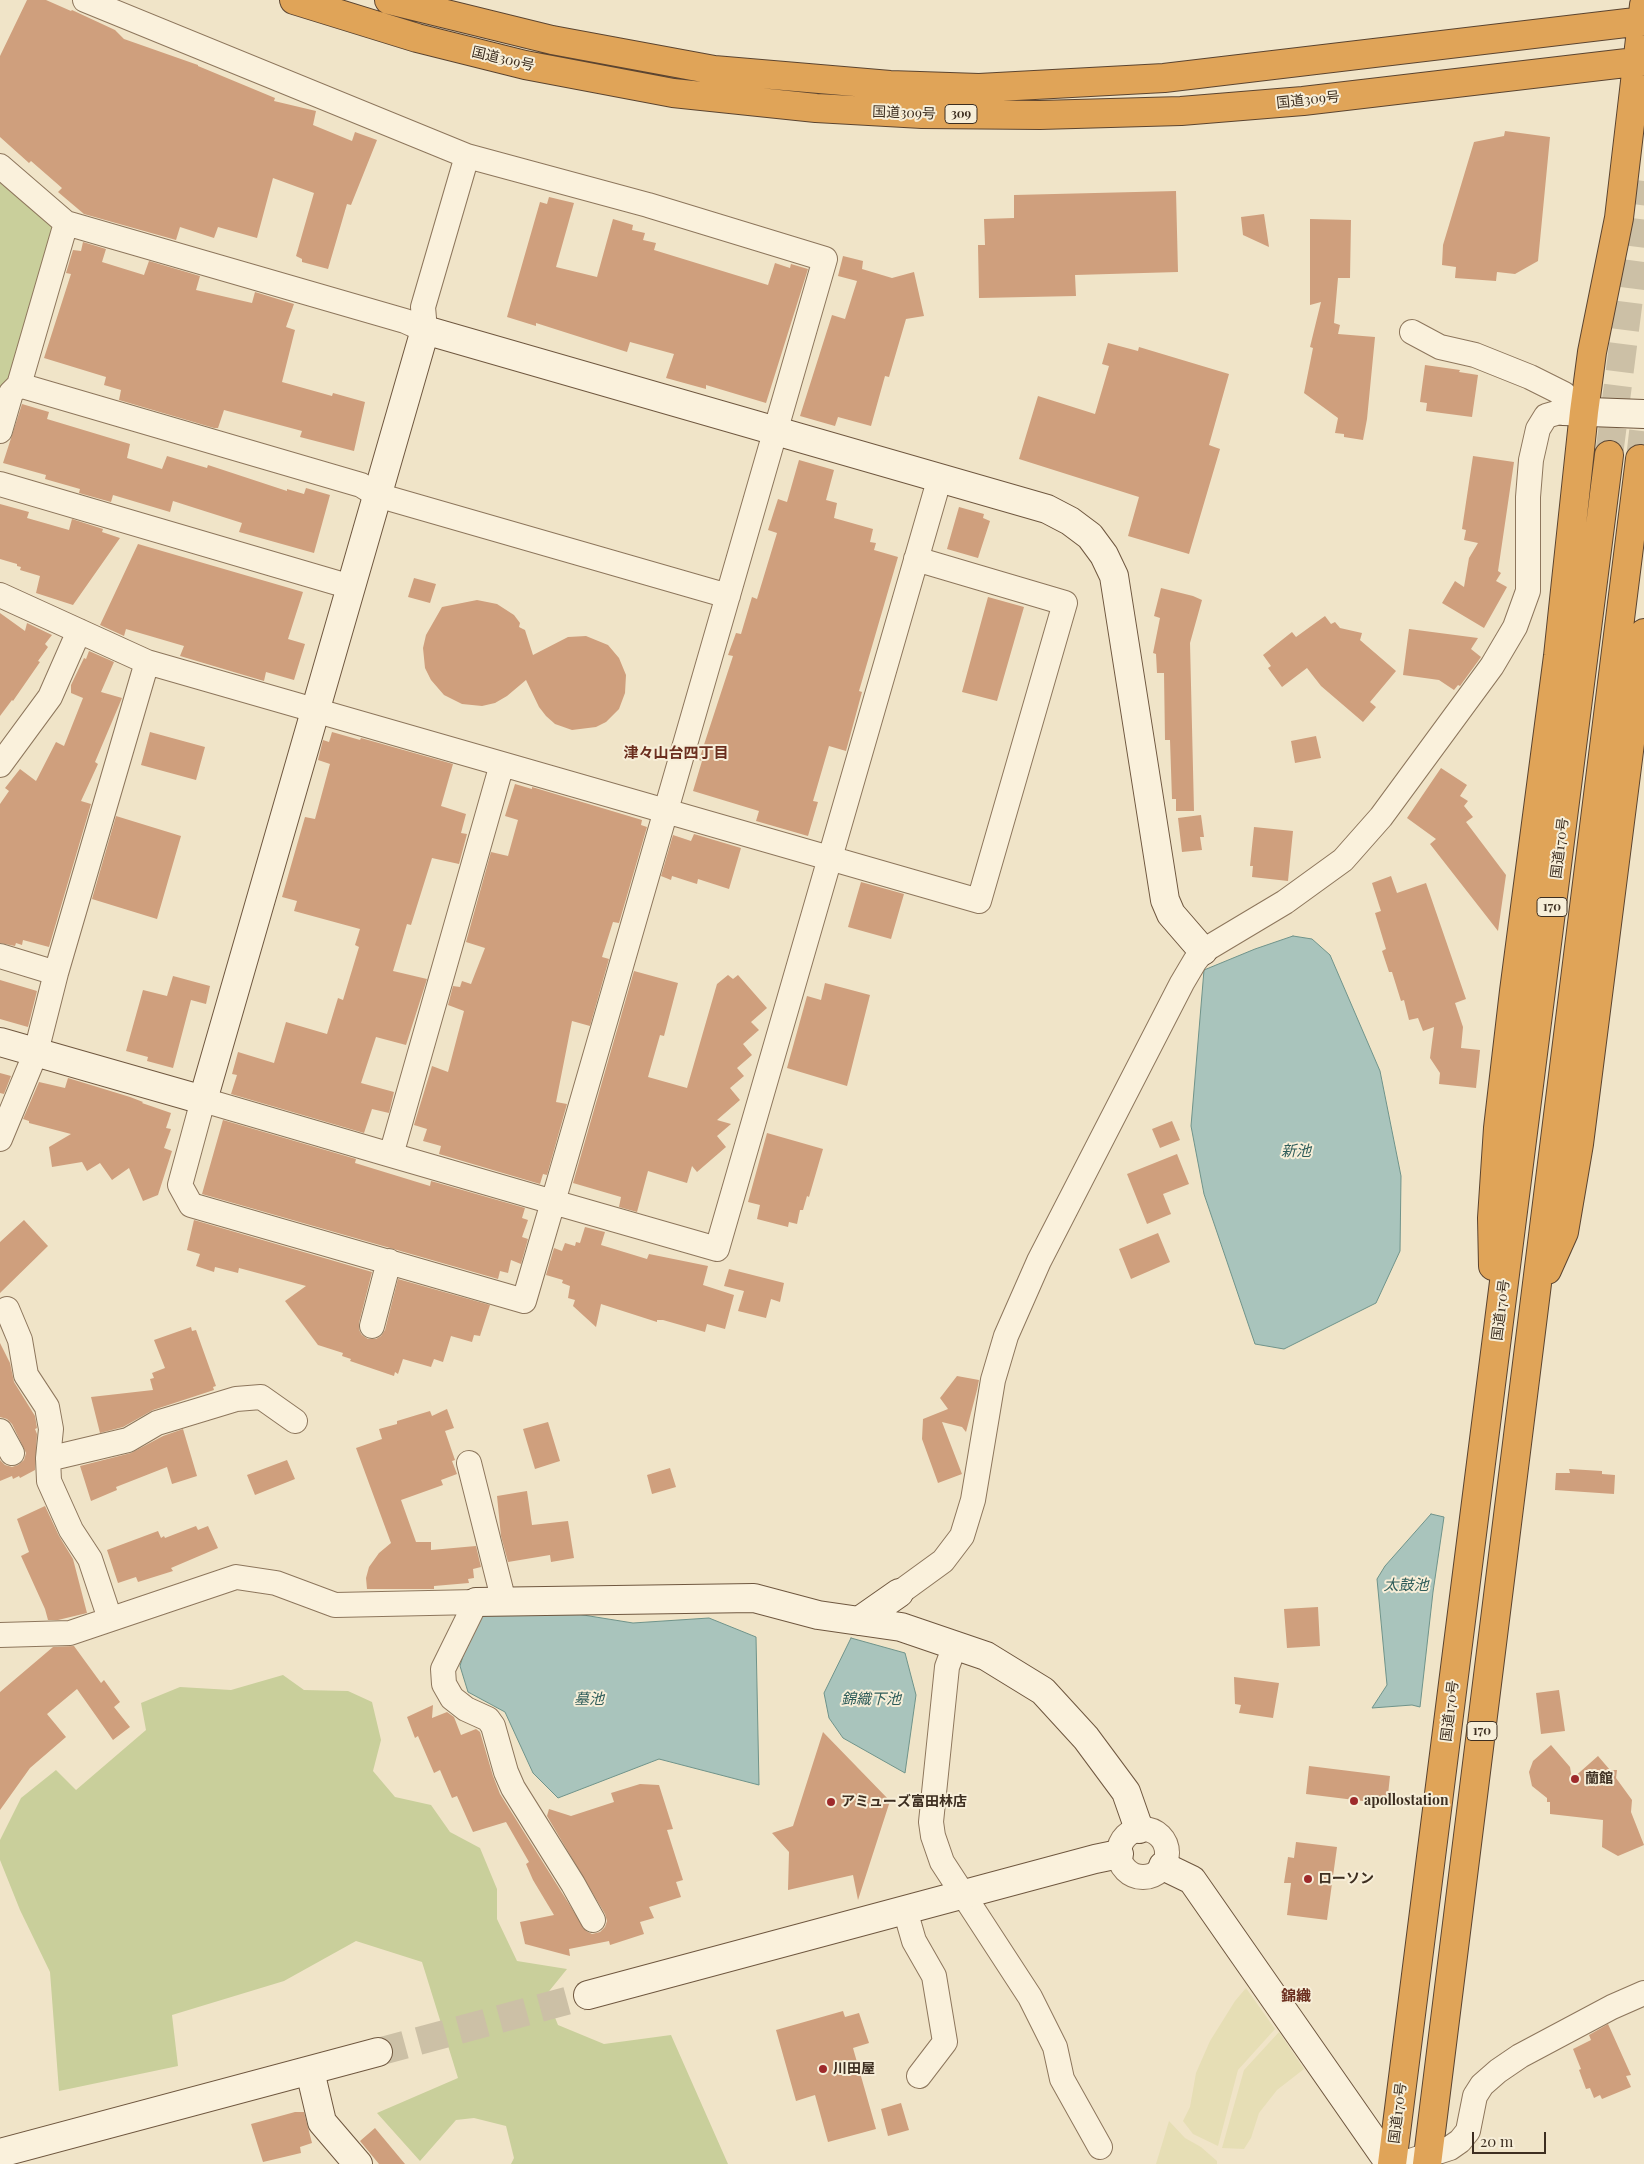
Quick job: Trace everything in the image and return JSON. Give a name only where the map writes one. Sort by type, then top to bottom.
[{"type":"highway","name":"国道309号","points":[[294,0],[416,38],[525,65],[673,93],[816,108],[922,114],[1181,111],[1303,101],[1641,62]]},
{"type":"highway","name":"国道309号","points":[[389,0],[552,40],[714,70],[890,85],[979,88],[1164,78],[1644,16]]},
{"type":"highway","points":[[1495,1360],[1492,1218],[1498,1128],[1558,656],[1573,411],[1592,352],[1620,218],[1641,62],[1644,16]]},
{"type":"highway","name":"国道170号","points":[[1391,2164],[1610,455]]},
{"type":"highway","name":"170","points":[[1428,2159],[1640,459]]},
{"type":"highway","points":[[1536,1297],[1564,1232],[1579,1144],[1644,633]]},
{"type":"street","points":[[85,0],[467,156],[648,205],[825,259],[524,1301],[191,1204],[180,1185],[425,330],[424,307],[467,156]]},
{"type":"street","points":[[0,166],[66,224],[405,321],[425,330],[940,477],[1047,509],[1070,521],[1090,536],[1104,555],[1114,576],[1165,900],[1171,914],[1203,951]]},
{"type":"street","points":[[0,431],[11,393],[19,385],[66,224]]},
{"type":"street","points":[[1412,332],[1440,347],[1475,355],[1530,377],[1564,394],[1573,411]]},
{"type":"street","points":[[19,385],[361,485],[377,495],[728,596]]},
{"type":"street","points":[[859,1621],[943,1561],[962,1536],[973,1500],[993,1380],[1006,1336],[1048,1244],[1182,983],[1203,951],[1285,902],[1343,860],[1381,817],[1492,666],[1515,627],[1528,591],[1530,460],[1538,429],[1546,416],[1573,411],[1644,414]]},
{"type":"street","points":[[0,1042],[717,1250],[940,477]]},
{"type":"street","points":[[0,484],[351,587]]},
{"type":"street","points":[[0,595],[147,662],[979,901],[1064,603],[916,559]]},
{"type":"street","points":[[0,765],[50,697],[79,631]]},
{"type":"street","points":[[0,1139],[36,1052],[56,973],[147,662]]},
{"type":"street","points":[[391,1155],[502,764]]},
{"type":"street","points":[[0,956],[56,973]]},
{"type":"street","points":[[372,1326],[388,1262]]},
{"type":"street","points":[[7,1309],[20,1340],[26,1375],[47,1408],[51,1429],[48,1459],[49,1481],[71,1530],[90,1559],[110,1619]]},
{"type":"street","points":[[48,1459],[128,1440],[157,1423],[236,1399],[261,1397],[295,1420]]},
{"type":"street","points":[[0,1431],[12,1453]]},
{"type":"street","points":[[470,1463],[504,1602]]},
{"type":"street","points":[[0,1634],[70,1633],[236,1576],[276,1583],[335,1605],[754,1598],[818,1615],[901,1627],[986,1656],[1043,1691],[1086,1738],[1126,1792],[1139,1829]]},
{"type":"street","points":[[476,1602],[444,1669],[444,1684],[452,1698],[466,1709],[488,1720],[493,1726],[506,1772],[513,1788],[573,1884],[593,1920]]},
{"type":"street","points":[[955,1645],[947,1667],[931,1822],[933,1836],[942,1862],[1030,1997],[1055,2047],[1062,2079],[1100,2147]]},
{"type":"street","points":[[1139,1829],[1154,1831],[1165,1843],[1167,1859],[1163,1866],[1152,1875],[1136,1876],[1124,1868],[1119,1854],[1122,1840],[1132,1831],[1139,1829]]},
{"type":"street","points":[[588,1995],[1119,1854]]},
{"type":"street","points":[[1163,1866],[1192,1880],[1391,2164]]},
{"type":"street","points":[[905,1910],[914,1941],[934,1976],[945,2042],[919,2076]]},
{"type":"street","points":[[1401,2164],[1428,2159],[1460,2141],[1468,2131],[1475,2096],[1482,2085],[1498,2071],[1536,2047],[1612,2007],[1644,1993]]},
{"type":"street","points":[[0,2153],[378,2052]]},
{"type":"street","points":[[310,2071],[322,2122],[358,2164]]},
{"type":"shaded area","points":[[1246,1988],[1275,2029],[1238,2070],[1218,2146],[1193,2134],[1183,2121],[1190,2107],[1196,2073],[1210,2041],[1235,2001]]},
{"type":"shaded area","points":[[1279,2032],[1304,2069],[1277,2090],[1259,2113],[1251,2138],[1244,2149],[1222,2148],[1244,2070]]},
{"type":"shaded area","points":[[1169,2121],[1185,2138],[1201,2147],[1217,2161],[1217,2164],[1156,2164]]},
{"type":"green space","points":[[0,183],[52,227],[0,406]]},
{"type":"green space","points":[[283,1675],[304,1690],[348,1691],[372,1702],[381,1740],[373,1771],[395,1797],[431,1805],[450,1832],[480,1848],[497,1889],[497,1919],[517,1961],[567,1969],[546,1995],[558,2025],[604,2044],[671,2035],[728,2164],[511,2164],[514,2158],[506,2126],[474,2118],[456,2120],[420,2161],[377,2113],[458,2078],[422,1962],[356,1941],[284,1981],[172,2015],[178,2066],[59,2091],[50,1972],[20,1910],[0,1860],[0,1840],[21,1798],[56,1770],[76,1790],[146,1730],[141,1703],[180,1687],[231,1690]]},
{"type":"water","name":"新池","points":[[1293,936],[1312,939],[1330,955],[1380,1071],[1401,1176],[1400,1251],[1376,1303],[1284,1349],[1255,1344],[1204,1194],[1191,1126],[1204,970]]},
{"type":"water","name":"太鼓池","points":[[1431,1514],[1444,1517],[1433,1592],[1420,1707],[1412,1705],[1372,1708],[1387,1685],[1377,1579],[1385,1566]]},
{"type":"water","name":"墓池","points":[[577,1614],[633,1623],[709,1618],[756,1637],[759,1785],[659,1759],[558,1798],[533,1773],[505,1712],[468,1692],[460,1666],[467,1642],[483,1615]]},
{"type":"water","name":"錦織下池","points":[[851,1638],[905,1653],[916,1695],[905,1773],[843,1738],[829,1718],[824,1693]]},
{"type":"building","points":[[27,0],[46,0],[115,30],[124,39],[198,65],[275,98],[274,101],[316,111],[313,125],[352,141],[355,132],[377,140],[351,205],[347,204],[328,269],[302,262],[302,259],[296,256],[314,193],[273,178],[257,238],[218,227],[214,238],[180,227],[176,240],[84,214],[58,192],[62,188],[31,161],[29,163],[0,137],[0,56]]},
{"type":"building","points":[[1505,131],[1550,137],[1538,261],[1515,274],[1497,272],[1496,281],[1455,278],[1456,267],[1442,265],[1443,245],[1474,142],[1504,136]]},
{"type":"building","points":[[1176,191],[1178,272],[1075,275],[1076,296],[979,298],[978,245],[985,245],[984,219],[1014,218],[1014,195]]},
{"type":"building","points":[[549,197],[574,203],[556,267],[597,277],[613,219],[633,225],[632,230],[645,233],[643,240],[656,243],[654,250],[768,285],[775,263],[790,268],[791,264],[808,269],[766,403],[706,385],[706,389],[666,378],[674,354],[630,342],[627,352],[536,323],[536,326],[507,317],[540,202],[547,204]]},
{"type":"building","points":[[1264,214],[1269,247],[1243,235],[1241,217]]},
{"type":"building","points":[[1310,219],[1351,220],[1350,278],[1338,278],[1334,323],[1340,325],[1338,334],[1375,337],[1367,419],[1363,440],[1344,437],[1344,434],[1335,433],[1338,418],[1304,393],[1313,348],[1310,347],[1321,302],[1310,305]]},
{"type":"building","points":[[83,242],[106,249],[102,262],[144,275],[149,261],[200,276],[196,290],[252,303],[255,292],[294,304],[286,327],[295,330],[282,382],[332,396],[333,393],[365,402],[354,451],[300,437],[302,431],[224,410],[218,428],[214,428],[119,400],[121,390],[104,385],[106,377],[44,358],[71,274],[66,273],[73,250],[81,251]]},
{"type":"building","points":[[843,256],[863,261],[862,269],[892,278],[914,272],[924,316],[906,319],[889,377],[885,376],[871,426],[838,417],[835,426],[800,416],[832,315],[845,319],[857,281],[838,276]]},
{"type":"building","points":[[1108,343],[1138,351],[1139,347],[1229,374],[1209,445],[1220,449],[1189,554],[1128,536],[1139,497],[1019,459],[1038,396],[1095,414],[1109,366],[1102,364]]},
{"type":"building","points":[[1425,365],[1460,370],[1459,372],[1478,375],[1472,417],[1426,411],[1427,403],[1420,402]]},
{"type":"building","points":[[22,404],[49,412],[47,419],[130,444],[127,458],[162,469],[167,456],[207,468],[208,465],[287,491],[287,489],[304,494],[306,488],[330,495],[314,553],[239,532],[242,523],[173,501],[170,512],[113,495],[111,502],[79,493],[80,489],[45,479],[46,475],[3,463]]},
{"type":"building","points":[[1473,456],[1514,462],[1498,571],[1501,573],[1496,581],[1507,587],[1484,628],[1442,603],[1455,581],[1464,587],[1469,558],[1478,543],[1464,540],[1466,530],[1462,529]]},
{"type":"building","points":[[799,460],[834,470],[826,500],[837,503],[834,518],[873,529],[870,542],[876,543],[874,550],[898,557],[859,691],[862,692],[846,751],[829,746],[813,801],[818,802],[808,836],[756,821],[759,811],[693,791],[702,761],[699,760],[733,656],[728,655],[736,633],[741,634],[752,597],[757,599],[777,533],[768,530],[778,499],[787,502]]},
{"type":"building","points":[[0,504],[29,512],[27,518],[69,530],[72,519],[103,529],[102,532],[120,538],[73,605],[36,593],[40,576],[20,570],[21,567],[17,566],[17,564],[0,559]]},
{"type":"building","points":[[959,507],[984,514],[983,518],[990,521],[978,558],[947,549]]},
{"type":"building","points":[[138,544],[303,592],[288,639],[305,644],[294,680],[266,672],[264,681],[180,656],[184,646],[126,629],[124,636],[100,625]]},
{"type":"building","points":[[414,578],[436,584],[430,603],[408,597]]},
{"type":"building","points":[[1161,588],[1202,600],[1190,643],[1194,811],[1176,811],[1176,799],[1172,799],[1170,740],[1165,740],[1164,673],[1157,673],[1156,654],[1153,653],[1160,618],[1154,616]]},
{"type":"building","points":[[988,597],[1024,607],[997,701],[962,692]]},
{"type":"building","points":[[477,600],[497,604],[514,615],[520,623],[519,627],[525,630],[533,655],[568,637],[586,636],[608,645],[619,658],[626,675],[625,693],[619,709],[606,722],[596,727],[572,730],[555,724],[546,716],[539,707],[526,680],[507,696],[495,703],[482,706],[462,704],[444,695],[431,680],[425,668],[423,648],[426,635],[442,607]]},
{"type":"building","points":[[0,613],[25,631],[27,623],[52,635],[45,644],[48,647],[38,661],[40,662],[13,701],[0,716]]},
{"type":"building","points":[[1325,616],[1331,624],[1335,622],[1340,628],[1362,633],[1360,640],[1396,671],[1370,702],[1376,707],[1363,722],[1321,686],[1307,668],[1282,687],[1268,668],[1271,666],[1263,655],[1292,632],[1296,637]]},
{"type":"building","points":[[1409,629],[1478,638],[1471,649],[1481,657],[1460,686],[1458,685],[1454,690],[1439,680],[1403,675]]},
{"type":"building","points":[[89,651],[114,662],[101,692],[122,698],[95,762],[98,764],[81,801],[91,804],[49,947],[23,940],[22,945],[16,943],[15,946],[0,943],[0,804],[9,791],[5,788],[20,769],[36,781],[56,742],[64,746],[83,698],[71,693],[71,685]]},
{"type":"building","points":[[150,732],[205,747],[196,780],[141,765]]},
{"type":"building","points":[[332,732],[360,740],[361,738],[453,764],[441,806],[466,814],[461,833],[467,834],[459,864],[432,858],[411,925],[407,924],[393,971],[427,979],[406,1045],[376,1037],[361,1083],[394,1092],[389,1113],[372,1109],[364,1133],[231,1094],[237,1075],[232,1074],[238,1052],[274,1063],[286,1022],[327,1034],[338,998],[343,1000],[359,947],[355,945],[360,929],[294,911],[297,901],[282,897],[305,817],[315,819],[330,764],[318,760],[323,740],[329,742]]},
{"type":"building","points":[[1316,736],[1321,758],[1295,763],[1291,741]]},
{"type":"building","points":[[1441,768],[1467,785],[1460,796],[1468,801],[1464,806],[1473,817],[1466,822],[1506,875],[1498,931],[1430,844],[1436,839],[1407,818]]},
{"type":"building","points":[[515,784],[532,789],[532,787],[642,820],[641,825],[647,827],[619,923],[613,922],[602,957],[609,959],[590,1026],[572,1021],[556,1102],[567,1104],[547,1175],[543,1174],[540,1184],[439,1154],[441,1146],[423,1141],[427,1129],[414,1125],[432,1066],[448,1072],[464,1011],[448,1005],[453,986],[460,987],[462,981],[471,984],[485,948],[466,942],[491,852],[508,856],[518,820],[505,816]]},
{"type":"building","points":[[1201,815],[1204,837],[1200,837],[1202,850],[1182,852],[1178,818]]},
{"type":"building","points":[[116,816],[181,836],[157,919],[92,899]]},
{"type":"building","points":[[1254,827],[1293,831],[1288,881],[1252,877],[1253,866],[1250,866]]},
{"type":"building","points":[[694,834],[741,848],[729,889],[698,879],[697,884],[672,876],[671,880],[661,876],[673,835],[691,841]]},
{"type":"building","points":[[1391,876],[1397,893],[1426,883],[1466,999],[1455,1003],[1463,1027],[1461,1048],[1480,1050],[1476,1088],[1439,1084],[1440,1073],[1430,1058],[1434,1027],[1423,1031],[1418,1018],[1409,1020],[1404,1000],[1401,1001],[1392,972],[1389,972],[1382,951],[1386,949],[1375,913],[1381,911],[1372,883]]},
{"type":"building","points":[[861,882],[904,894],[891,939],[848,927]]},
{"type":"building","points":[[634,971],[678,983],[664,1036],[660,1035],[648,1077],[687,1088],[717,984],[728,975],[733,979],[738,975],[767,1008],[751,1022],[759,1030],[743,1044],[752,1055],[737,1068],[744,1076],[730,1088],[740,1100],[717,1120],[731,1124],[717,1136],[726,1147],[697,1172],[692,1166],[687,1183],[648,1171],[637,1212],[619,1207],[621,1197],[573,1183]]},
{"type":"building","points":[[173,976],[210,986],[206,1004],[191,1000],[173,1068],[147,1061],[148,1057],[126,1051],[143,990],[167,996]]},
{"type":"building","points":[[0,980],[37,991],[28,1027],[0,1019]]},
{"type":"building","points":[[825,983],[870,995],[847,1086],[787,1068],[807,996],[821,1000]]},
{"type":"building","points":[[0,1073],[11,1076],[4,1094],[0,1093]]},
{"type":"building","points":[[68,1078],[130,1097],[171,1113],[166,1128],[171,1129],[164,1148],[172,1151],[158,1195],[143,1201],[129,1168],[112,1180],[100,1163],[87,1171],[82,1162],[52,1167],[49,1147],[71,1134],[29,1123],[29,1121],[23,1119],[39,1082],[65,1088]]},
{"type":"building","points":[[223,1120],[356,1159],[355,1163],[430,1186],[431,1181],[525,1208],[522,1218],[528,1220],[522,1237],[528,1239],[521,1264],[511,1260],[508,1273],[500,1271],[498,1279],[202,1194]]},
{"type":"building","points":[[1172,1121],[1180,1140],[1160,1148],[1152,1129]]},
{"type":"building","points":[[767,1133],[823,1149],[809,1197],[807,1196],[803,1210],[800,1210],[797,1224],[789,1222],[788,1227],[757,1219],[760,1205],[748,1202]]},
{"type":"building","points":[[1177,1154],[1189,1184],[1163,1194],[1171,1214],[1147,1224],[1127,1174]]},
{"type":"building","points":[[24,1220],[48,1246],[0,1293],[0,1242]]},
{"type":"building","points":[[194,1220],[372,1272],[359,1323],[359,1330],[368,1339],[376,1339],[385,1330],[398,1279],[490,1305],[480,1336],[474,1335],[472,1342],[451,1336],[443,1362],[434,1359],[431,1367],[403,1359],[398,1374],[395,1372],[394,1376],[350,1361],[351,1359],[342,1356],[343,1353],[318,1345],[285,1301],[306,1286],[239,1268],[238,1273],[215,1267],[214,1272],[196,1266],[200,1254],[187,1250]]},
{"type":"building","points":[[585,1227],[605,1232],[601,1245],[647,1259],[649,1254],[708,1266],[703,1285],[734,1295],[725,1329],[707,1324],[705,1332],[663,1320],[657,1320],[657,1322],[601,1304],[596,1327],[573,1306],[575,1300],[568,1298],[570,1286],[562,1283],[563,1280],[546,1275],[554,1248],[562,1251],[565,1243],[575,1246],[576,1242],[580,1243]]},
{"type":"building","points":[[1158,1233],[1170,1262],[1131,1279],[1119,1249]]},
{"type":"building","points":[[729,1269],[784,1283],[780,1302],[771,1299],[766,1318],[738,1311],[744,1291],[724,1286]]},
{"type":"building","points":[[191,1327],[192,1331],[196,1330],[216,1386],[213,1387],[214,1390],[153,1410],[123,1427],[100,1433],[91,1397],[153,1390],[150,1379],[154,1378],[152,1373],[165,1368],[154,1340]]},
{"type":"building","points":[[0,1343],[10,1363],[14,1382],[35,1416],[37,1434],[35,1470],[20,1478],[19,1476],[13,1479],[12,1476],[0,1481],[0,1460],[5,1465],[12,1467],[24,1460],[26,1453],[12,1424],[7,1419],[0,1417]]},
{"type":"building","points":[[957,1376],[979,1380],[966,1432],[962,1427],[942,1422],[962,1474],[938,1483],[922,1439],[923,1419],[948,1409],[940,1398]]},
{"type":"building","points":[[447,1409],[454,1428],[445,1431],[455,1460],[452,1461],[457,1474],[441,1480],[443,1485],[401,1500],[416,1542],[431,1542],[431,1550],[476,1546],[481,1567],[473,1569],[474,1578],[468,1579],[469,1583],[434,1586],[434,1589],[367,1589],[366,1578],[369,1567],[379,1553],[391,1543],[356,1448],[382,1439],[379,1429],[397,1424],[397,1421],[430,1411],[432,1416]]},
{"type":"building","points":[[548,1422],[560,1461],[535,1469],[523,1429]]},
{"type":"building","points":[[183,1429],[197,1476],[172,1484],[167,1467],[116,1487],[117,1490],[91,1501],[80,1466],[131,1453],[163,1436]]},
{"type":"building","points":[[287,1460],[295,1479],[255,1495],[247,1475]]},
{"type":"building","points":[[670,1468],[676,1487],[652,1494],[647,1475]]},
{"type":"building","points":[[1569,1469],[1602,1471],[1602,1474],[1615,1475],[1614,1494],[1555,1490],[1556,1473],[1570,1473]]},
{"type":"building","points":[[527,1491],[532,1525],[568,1521],[574,1558],[551,1562],[550,1555],[508,1562],[501,1536],[497,1496]]},
{"type":"building","points":[[45,1506],[59,1536],[73,1559],[87,1613],[58,1620],[48,1620],[45,1609],[21,1556],[29,1552],[17,1519]]},
{"type":"building","points":[[196,1526],[198,1530],[208,1526],[218,1548],[171,1568],[173,1571],[138,1582],[136,1577],[118,1583],[107,1550],[158,1531],[161,1538],[164,1536],[165,1538]]},
{"type":"building","points":[[1318,1607],[1320,1646],[1287,1648],[1284,1609]]},
{"type":"building","points":[[74,1646],[101,1683],[104,1680],[120,1702],[114,1707],[130,1727],[113,1740],[77,1689],[47,1714],[66,1737],[30,1768],[0,1810],[0,1692],[53,1647]]},
{"type":"building","points":[[1234,1677],[1279,1683],[1273,1718],[1239,1713],[1241,1705],[1235,1704]]},
{"type":"building","points":[[1559,1690],[1565,1731],[1541,1734],[1536,1693]]},
{"type":"building","points":[[433,1705],[432,1718],[447,1712],[454,1717],[461,1735],[476,1729],[480,1732],[500,1794],[586,1931],[592,1934],[600,1932],[605,1927],[607,1921],[605,1914],[547,1816],[549,1809],[571,1816],[614,1802],[611,1793],[640,1784],[659,1785],[673,1829],[667,1830],[683,1880],[676,1882],[681,1897],[649,1907],[654,1918],[640,1922],[644,1934],[610,1945],[609,1941],[569,1949],[570,1956],[525,1944],[520,1922],[554,1915],[533,1880],[526,1864],[529,1862],[506,1822],[473,1832],[457,1796],[452,1798],[440,1770],[434,1773],[418,1736],[415,1738],[407,1717]]},
{"type":"building","name":"アミューズ富田林店","points":[[823,1732],[890,1801],[858,1900],[853,1875],[788,1890],[789,1852],[772,1833],[793,1826]]},
{"type":"building","points":[[1551,1745],[1570,1767],[1572,1779],[1598,1756],[1610,1770],[1617,1770],[1616,1778],[1632,1800],[1631,1812],[1644,1845],[1618,1856],[1602,1847],[1603,1820],[1550,1814],[1550,1802],[1547,1802],[1547,1798],[1532,1786],[1529,1772],[1533,1761]]},
{"type":"building","points":[[1309,1766],[1390,1776],[1387,1804],[1306,1794]]},
{"type":"building","points":[[1296,1842],[1337,1847],[1327,1920],[1287,1915],[1291,1883],[1284,1883],[1288,1857],[1294,1858]]},
{"type":"building","name":"川田屋","points":[[843,2011],[845,2017],[859,2013],[869,2043],[853,2048],[876,2129],[828,2142],[815,2095],[796,2101],[776,2030]]},
{"type":"building","points":[[1608,2024],[1631,2075],[1626,2076],[1631,2087],[1602,2099],[1600,2095],[1594,2098],[1590,2088],[1586,2089],[1573,2049],[1591,2040],[1589,2035]]},
{"type":"building","points":[[901,2103],[909,2130],[888,2136],[881,2109]]},
{"type":"building","points":[[295,2112],[304,2112],[312,2143],[300,2147],[301,2153],[263,2162],[251,2124]]},
{"type":"building","points":[[375,2128],[405,2164],[379,2164],[360,2141]]},
{"type":"tunnel","points":[[1609,455],[1644,181]]},
{"type":"tunnel","points":[[1640,459],[1644,424]]},
{"type":"tunnel","points":[[378,2052],[588,1995]]},
{"type":"place","name":"蘭館","points":[[1575,1779]]},
{"type":"place","name":"apollostation","points":[[1354,1801]]},
{"type":"place","name":"アミューズ富田林店","points":[[831,1802]]},
{"type":"place","name":"ローソン","points":[[1308,1879]]},
{"type":"place","name":"川田屋","points":[[823,2069]]},
{"type":"district","name":"津々山台四丁目","points":[[676,753]]},
{"type":"district","name":"錦織","points":[[1296,1996]]}]
